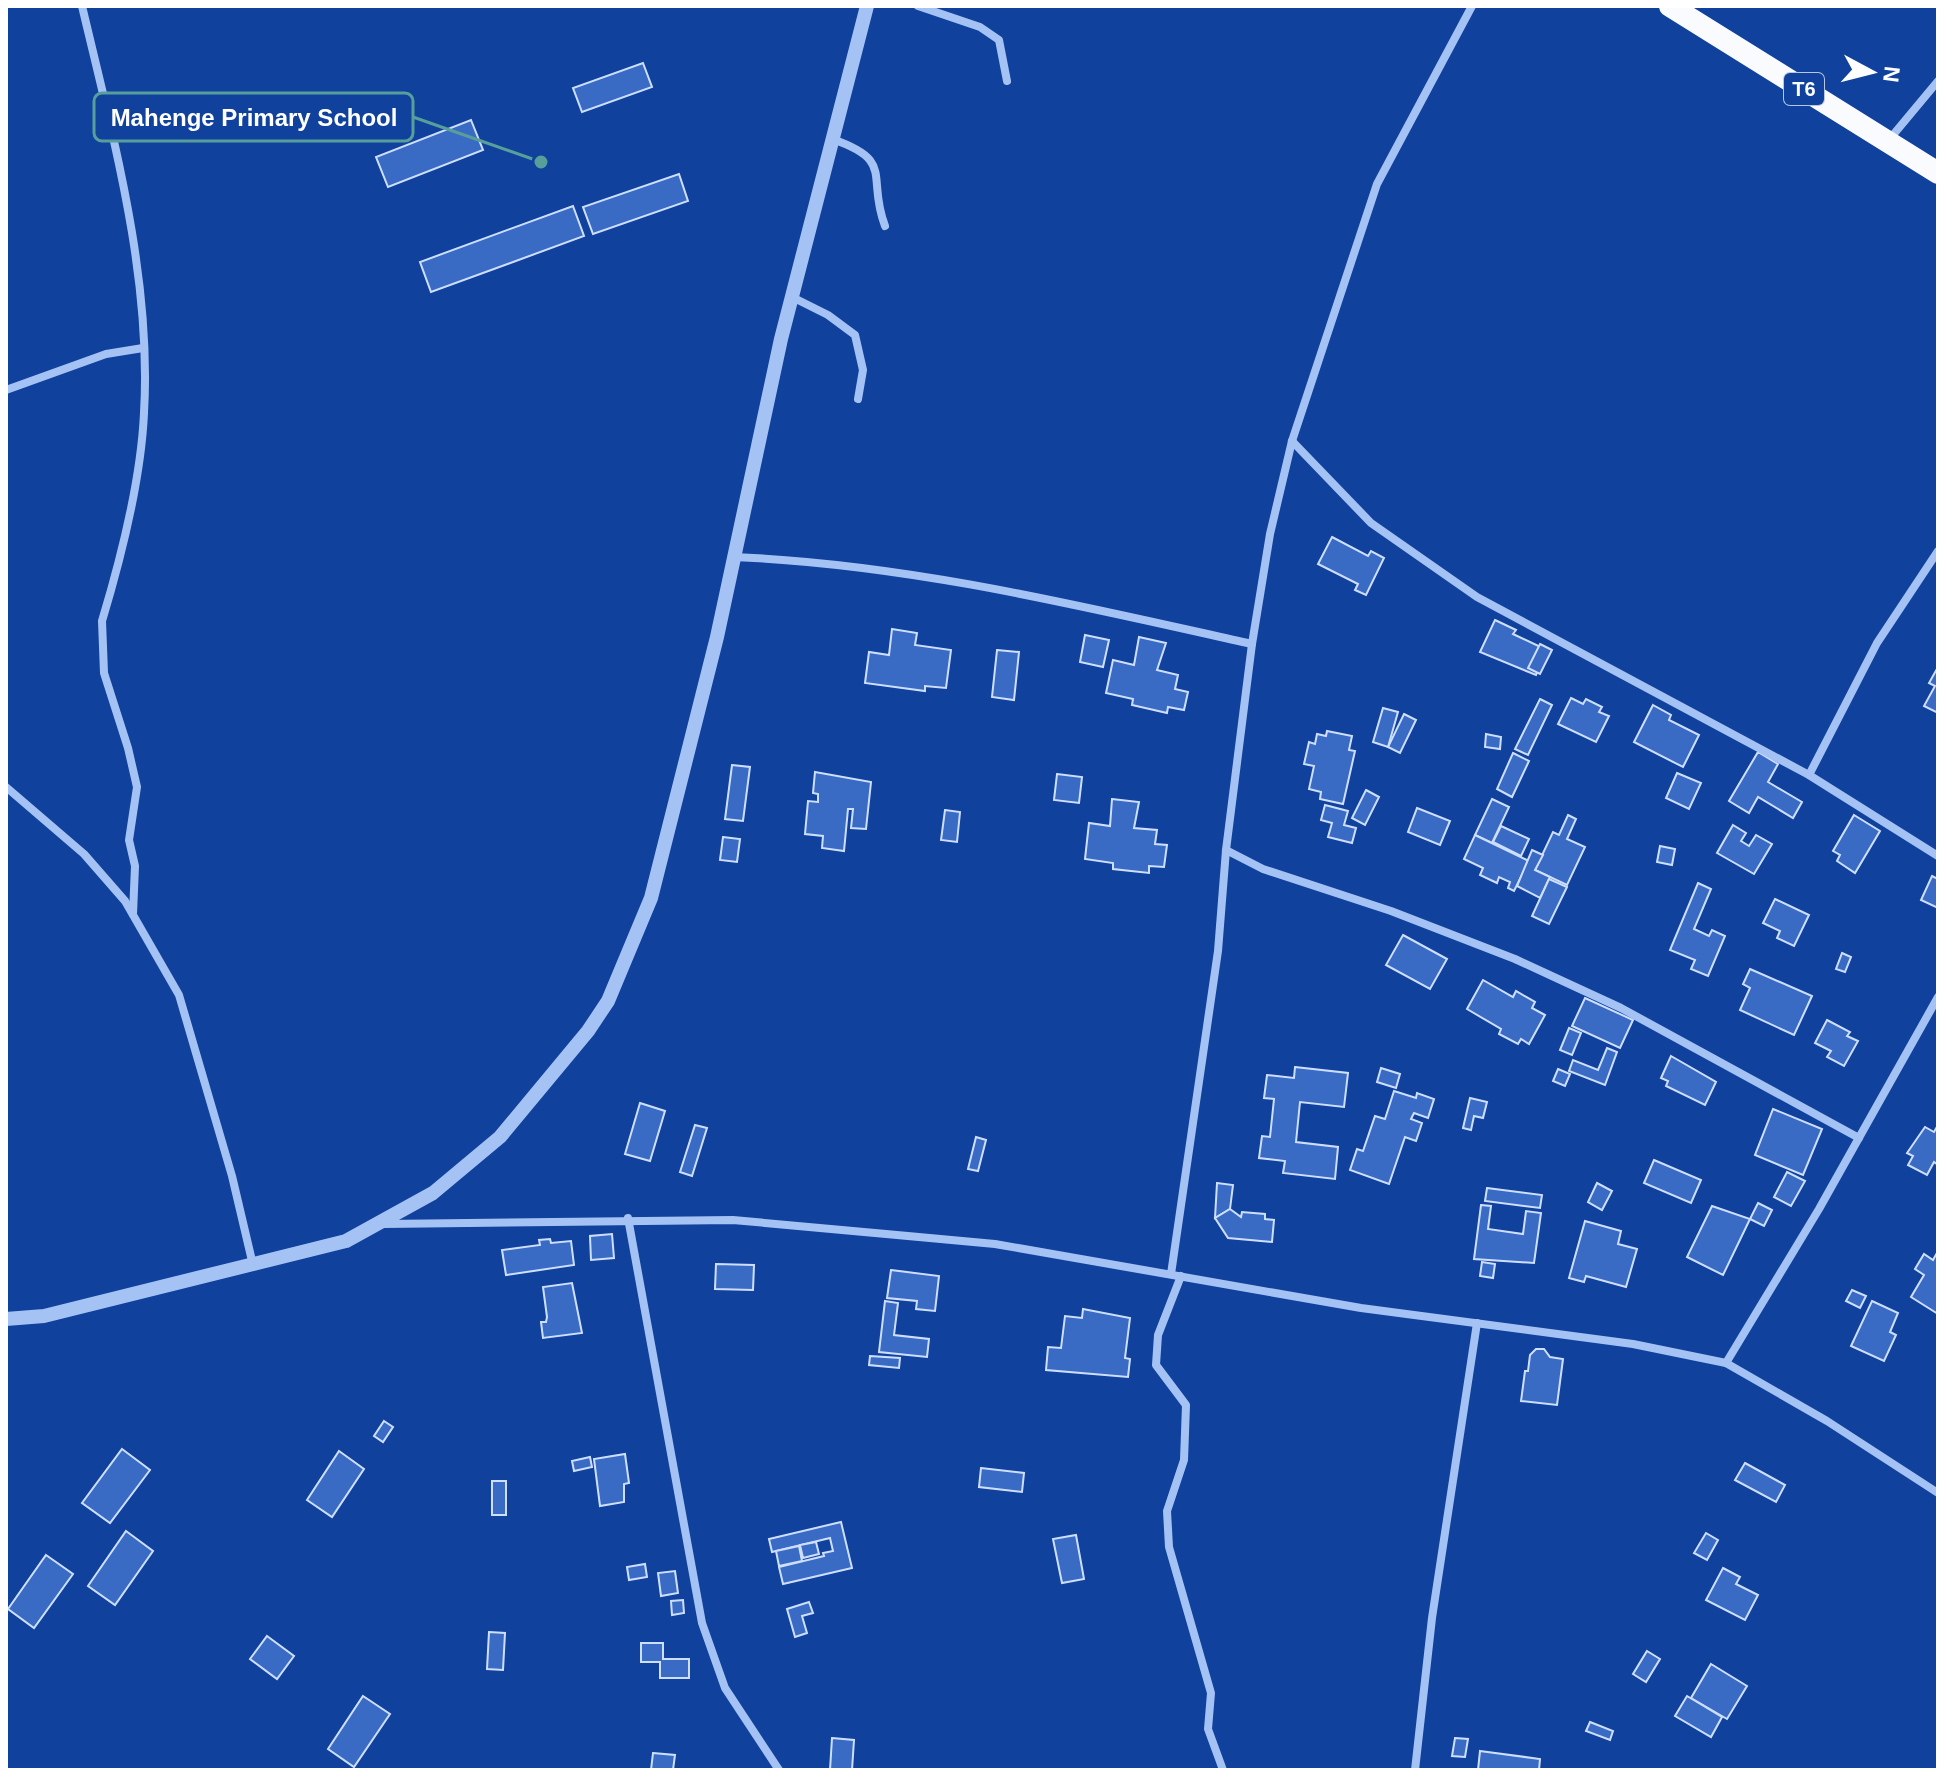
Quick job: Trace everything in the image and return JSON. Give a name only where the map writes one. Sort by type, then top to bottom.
[{"type":"highway","name":"T6","points":[[1670,6],[1938,173]]},
{"type":"street","points":[[82,6],[129,223],[143,348],[143,436],[102,621],[101,643],[104,673],[137,787],[129,840],[135,866],[133,914]]},
{"type":"street","points":[[6,1319],[44,1316],[253,1265],[346,1241],[380,1224],[433,1193],[500,1137],[588,1031],[608,1001],[651,898],[734,557],[792,297],[867,6]]},
{"type":"street","points":[[918,6],[980,27],[999,40],[1007,81]]},
{"type":"street","points":[[1171,1274],[1218,951],[1226,850],[1252,644],[1270,534],[1292,441],[1377,184],[1472,6]]},
{"type":"street","points":[[1888,142],[1938,81]]},
{"type":"street","points":[[831,139],[862,149],[871,158],[885,226]]},
{"type":"street","points":[[792,297],[828,315],[855,335],[863,370],[858,399]]},
{"type":"street","points":[[6,390],[106,354],[143,348]]},
{"type":"street","points":[[1292,441],[1371,523],[1477,597],[1809,775],[1938,856]]},
{"type":"street","points":[[1809,775],[1877,643],[1938,551]]},
{"type":"street","points":[[734,557],[804,560],[995,589],[1252,644]]},
{"type":"street","points":[[6,787],[84,854],[133,914],[179,995],[253,1265]]},
{"type":"street","points":[[1226,850],[1263,869],[1391,911],[1515,959],[1621,1008],[1859,1138]]},
{"type":"street","points":[[1726,1363],[1938,997]]},
{"type":"street","points":[[380,1224],[628,1218],[733,1220],[995,1244],[1361,1308],[1633,1344],[1726,1363],[1827,1421],[1938,1493]]},
{"type":"street","points":[[628,1218],[702,1623],[725,1688],[779,1770]]},
{"type":"street","points":[[1181,1276],[1158,1335],[1156,1351],[1156,1365],[1161,1376],[1186,1405],[1184,1460],[1167,1511],[1169,1547],[1211,1693],[1208,1729],[1223,1770]]},
{"type":"street","points":[[1415,1770],[1432,1618],[1477,1323]]},
{"type":"building","points":[[643,63],[652,87],[582,112],[573,88]]},
{"type":"building","points":[[471,120],[483,150],[388,187],[376,157]]},
{"type":"building","points":[[679,174],[688,201],[593,234],[583,207]]},
{"type":"building","points":[[573,206],[584,236],[431,292],[420,262]]},
{"type":"building","points":[[1332,537],[1368,556],[1371,551],[1384,558],[1366,595],[1355,590],[1358,584],[1318,564]]},
{"type":"building","points":[[1495,620],[1516,630],[1513,634],[1547,650],[1536,675],[1480,652]]},
{"type":"building","points":[[892,629],[917,633],[915,645],[951,650],[946,688],[925,686],[925,691],[865,683],[869,652],[889,655]]},
{"type":"building","points":[[1085,635],[1109,640],[1103,667],[1080,662]]},
{"type":"building","points":[[1139,637],[1166,643],[1157,670],[1178,675],[1175,689],[1188,692],[1184,710],[1168,707],[1167,713],[1132,705],[1133,699],[1106,693],[1113,660],[1134,665]]},
{"type":"building","points":[[1540,644],[1552,650],[1540,674],[1528,668]]},
{"type":"building","points":[[997,650],[1019,652],[1014,700],[992,697]]},
{"type":"building","points":[[1938,667],[1938,713],[1924,706],[1935,686],[1929,683]]},
{"type":"building","points":[[1571,698],[1583,704],[1586,699],[1602,707],[1599,712],[1609,716],[1596,742],[1558,724]]},
{"type":"building","points":[[1540,699],[1552,705],[1528,755],[1515,749]]},
{"type":"building","points":[[1653,705],[1671,715],[1669,720],[1699,735],[1683,767],[1634,742]]},
{"type":"building","points":[[1383,708],[1398,712],[1388,747],[1373,742]]},
{"type":"building","points":[[1404,714],[1416,720],[1400,753],[1388,747]]},
{"type":"building","points":[[1327,731],[1352,736],[1349,750],[1355,751],[1343,804],[1320,799],[1321,792],[1309,789],[1314,766],[1304,764],[1309,742],[1315,744],[1317,734],[1326,736]]},
{"type":"building","points":[[1486,734],[1501,737],[1500,749],[1485,747]]},
{"type":"building","points":[[1758,752],[1778,764],[1768,782],[1802,802],[1793,818],[1758,797],[1749,813],[1729,801]]},
{"type":"building","points":[[1513,753],[1529,761],[1512,797],[1497,789]]},
{"type":"building","points":[[732,765],[750,767],[743,821],[725,819]]},
{"type":"building","points":[[815,772],[871,782],[866,829],[851,828],[853,809],[848,809],[844,851],[822,848],[823,836],[805,834],[808,801],[818,802],[818,794],[813,793]]},
{"type":"building","points":[[1677,773],[1701,783],[1689,809],[1666,798]]},
{"type":"building","points":[[1057,774],[1082,777],[1079,803],[1054,800]]},
{"type":"building","points":[[1366,790],[1379,797],[1365,825],[1352,818]]},
{"type":"building","points":[[1112,799],[1139,802],[1134,828],[1157,830],[1155,844],[1167,845],[1164,867],[1149,866],[1149,873],[1113,869],[1113,863],[1085,859],[1089,823],[1110,826]]},
{"type":"building","points":[[1492,799],[1509,807],[1492,843],[1475,835]]},
{"type":"building","points":[[1325,805],[1348,811],[1344,825],[1356,828],[1352,843],[1328,837],[1332,823],[1321,820]]},
{"type":"building","points":[[1417,808],[1450,821],[1440,845],[1408,832]]},
{"type":"building","points":[[945,810],[960,812],[957,842],[941,840]]},
{"type":"building","points":[[1568,815],[1576,819],[1567,839],[1585,847],[1567,885],[1535,870],[1553,832],[1559,835]]},
{"type":"building","points":[[1854,815],[1880,831],[1855,873],[1837,861],[1840,855],[1833,851]]},
{"type":"building","points":[[1733,825],[1746,833],[1741,841],[1749,846],[1756,835],[1772,844],[1754,874],[1717,853]]},
{"type":"building","points":[[1501,826],[1529,839],[1521,856],[1493,842]]},
{"type":"building","points":[[1475,835],[1529,861],[1514,891],[1508,888],[1510,882],[1499,877],[1497,883],[1480,875],[1483,868],[1464,859]]},
{"type":"building","points":[[723,837],[740,839],[737,862],[720,860]]},
{"type":"building","points":[[1660,846],[1675,849],[1672,865],[1657,862]]},
{"type":"building","points":[[1532,850],[1543,855],[1535,870],[1550,877],[1540,898],[1517,886]]},
{"type":"building","points":[[1932,876],[1938,879],[1938,908],[1921,900]]},
{"type":"building","points":[[1549,879],[1567,887],[1549,924],[1532,916]]},
{"type":"building","points":[[1698,883],[1711,889],[1694,929],[1709,936],[1712,930],[1725,936],[1708,976],[1691,969],[1695,960],[1670,950]]},
{"type":"building","points":[[1775,899],[1809,915],[1794,946],[1777,938],[1780,931],[1763,923]]},
{"type":"building","points":[[1403,935],[1447,959],[1430,989],[1386,965]]},
{"type":"building","points":[[1842,953],[1851,957],[1845,972],[1836,969]]},
{"type":"building","points":[[1750,969],[1812,996],[1794,1035],[1740,1010],[1750,988],[1743,984]]},
{"type":"building","points":[[1483,980],[1513,997],[1516,991],[1535,1002],[1532,1008],[1545,1015],[1529,1044],[1521,1039],[1518,1044],[1499,1034],[1501,1029],[1467,1009]]},
{"type":"building","points":[[1585,998],[1633,1020],[1620,1048],[1572,1026]]},
{"type":"building","points":[[1827,1020],[1850,1032],[1847,1036],[1858,1041],[1844,1066],[1827,1057],[1831,1051],[1815,1043]]},
{"type":"building","points":[[1569,1028],[1581,1033],[1572,1055],[1560,1050]]},
{"type":"building","points":[[1607,1048],[1617,1052],[1605,1085],[1569,1071],[1573,1060],[1598,1070]]},
{"type":"building","points":[[1671,1056],[1716,1082],[1705,1105],[1666,1086],[1668,1081],[1661,1078]]},
{"type":"building","points":[[1295,1067],[1348,1073],[1344,1107],[1300,1102],[1296,1142],[1338,1147],[1335,1179],[1283,1173],[1285,1161],[1259,1158],[1262,1136],[1270,1137],[1274,1099],[1264,1098],[1267,1075],[1294,1078]]},
{"type":"building","points":[[1381,1068],[1400,1074],[1396,1088],[1377,1082]]},
{"type":"building","points":[[1558,1069],[1570,1074],[1565,1086],[1553,1081]]},
{"type":"building","points":[[1394,1091],[1416,1098],[1417,1093],[1434,1099],[1428,1118],[1414,1113],[1411,1119],[1422,1123],[1416,1141],[1405,1137],[1389,1184],[1350,1170],[1357,1149],[1363,1151],[1375,1116],[1385,1119]]},
{"type":"building","points":[[1470,1098],[1487,1102],[1483,1118],[1474,1116],[1471,1130],[1463,1128]]},
{"type":"building","points":[[640,1103],[665,1111],[650,1161],[625,1154]]},
{"type":"building","points":[[1773,1109],[1822,1129],[1803,1175],[1755,1155]]},
{"type":"building","points":[[695,1125],[707,1128],[692,1176],[680,1172]]},
{"type":"building","points":[[1938,1125],[1938,1165],[1934,1162],[1927,1175],[1908,1165],[1913,1156],[1907,1153],[1925,1127],[1934,1132]]},
{"type":"building","points":[[976,1137],[986,1140],[978,1171],[968,1169]]},
{"type":"building","points":[[1654,1160],[1701,1180],[1691,1203],[1644,1183]]},
{"type":"building","points":[[1787,1172],[1805,1181],[1791,1206],[1774,1197]]},
{"type":"building","points":[[1217,1183],[1233,1185],[1230,1209],[1215,1218]]},
{"type":"building","points":[[1597,1183],[1612,1191],[1602,1210],[1588,1202]]},
{"type":"building","points":[[1487,1188],[1542,1195],[1540,1208],[1485,1201]]},
{"type":"building","points":[[1758,1203],[1772,1210],[1764,1226],[1750,1219]]},
{"type":"building","points":[[1481,1205],[1491,1206],[1488,1229],[1523,1234],[1526,1211],[1541,1213],[1534,1263],[1474,1259]]},
{"type":"building","points":[[1712,1206],[1750,1219],[1723,1275],[1687,1257]]},
{"type":"building","points":[[1230,1209],[1241,1217],[1242,1212],[1265,1214],[1265,1219],[1274,1220],[1272,1242],[1228,1238],[1215,1218]]},
{"type":"building","points":[[1585,1221],[1621,1231],[1618,1244],[1637,1249],[1626,1287],[1586,1276],[1584,1282],[1569,1278]]},
{"type":"building","points":[[612,1234],[614,1258],[591,1260],[590,1236]]},
{"type":"building","points":[[550,1239],[551,1243],[571,1241],[574,1265],[506,1275],[502,1250],[540,1245],[539,1240]]},
{"type":"building","points":[[1938,1251],[1938,1314],[1911,1297],[1924,1275],[1915,1269],[1924,1254],[1933,1260]]},
{"type":"building","points":[[1482,1262],[1495,1264],[1493,1278],[1480,1276]]},
{"type":"building","points":[[716,1264],[754,1265],[753,1290],[715,1289]]},
{"type":"building","points":[[891,1270],[939,1276],[935,1311],[916,1309],[917,1301],[887,1298]]},
{"type":"building","points":[[572,1283],[582,1333],[543,1338],[541,1322],[546,1322],[547,1317],[543,1287]]},
{"type":"building","points":[[1852,1290],[1866,1296],[1860,1308],[1846,1301]]},
{"type":"building","points":[[885,1301],[898,1303],[894,1335],[929,1339],[927,1357],[879,1352]]},
{"type":"building","points":[[1872,1301],[1898,1313],[1890,1332],[1896,1335],[1884,1361],[1851,1346]]},
{"type":"building","points":[[1083,1309],[1130,1318],[1125,1358],[1130,1359],[1128,1377],[1046,1370],[1048,1347],[1061,1348],[1065,1316],[1082,1318]]},
{"type":"building","points":[[1536,1349],[1544,1349],[1550,1357],[1563,1359],[1557,1405],[1521,1401],[1525,1371],[1528,1371],[1530,1355]]},
{"type":"building","points":[[870,1356],[900,1358],[899,1368],[869,1365]]},
{"type":"building","points":[[384,1421],[393,1427],[383,1442],[374,1436]]},
{"type":"building","points":[[122,1449],[150,1470],[110,1523],[82,1503]]},
{"type":"building","points":[[339,1451],[364,1469],[332,1517],[307,1500]]},
{"type":"building","points":[[625,1454],[629,1483],[624,1484],[624,1502],[600,1506],[594,1459]]},
{"type":"building","points":[[590,1457],[592,1467],[574,1471],[572,1461]]},
{"type":"building","points":[[1745,1463],[1785,1485],[1776,1502],[1735,1480]]},
{"type":"building","points":[[981,1468],[1024,1473],[1022,1492],[979,1487]]},
{"type":"building","points":[[492,1481],[506,1481],[506,1515],[492,1515]]},
{"type":"building","points":[[841,1522],[852,1568],[783,1584],[779,1567],[833,1551],[830,1538],[772,1552],[769,1539]]},
{"type":"building","points":[[126,1531],[153,1551],[115,1605],[88,1586]]},
{"type":"building","points":[[1706,1533],[1718,1540],[1707,1560],[1694,1553]]},
{"type":"building","points":[[1076,1535],[1084,1579],[1062,1583],[1053,1539]]},
{"type":"building","points":[[816,1542],[819,1554],[803,1558],[800,1545]]},
{"type":"building","points":[[799,1546],[802,1561],[779,1566],[776,1551]]},
{"type":"building","points":[[46,1555],[73,1574],[34,1628],[8,1609]]},
{"type":"building","points":[[645,1564],[647,1577],[629,1580],[627,1567]]},
{"type":"building","points":[[1723,1568],[1740,1577],[1736,1584],[1758,1595],[1745,1620],[1706,1600]]},
{"type":"building","points":[[675,1571],[678,1593],[661,1596],[658,1573]]},
{"type":"building","points":[[683,1600],[684,1613],[672,1615],[671,1601]]},
{"type":"building","points":[[809,1602],[813,1613],[802,1616],[807,1633],[795,1637],[787,1609]]},
{"type":"building","points":[[489,1632],[505,1633],[503,1670],[487,1669]]},
{"type":"building","points":[[267,1636],[294,1656],[277,1679],[250,1659]]},
{"type":"building","points":[[641,1643],[663,1643],[663,1659],[689,1659],[689,1678],[660,1678],[660,1662],[641,1662]]},
{"type":"building","points":[[1647,1651],[1660,1659],[1646,1682],[1633,1674]]},
{"type":"building","points":[[1711,1664],[1747,1686],[1727,1719],[1691,1698]]},
{"type":"building","points":[[363,1696],[390,1714],[354,1767],[328,1749]]},
{"type":"building","points":[[1687,1696],[1722,1717],[1711,1737],[1675,1716]]},
{"type":"building","points":[[1590,1722],[1613,1731],[1610,1740],[1586,1731]]},
{"type":"building","points":[[832,1738],[854,1740],[852,1770],[830,1770]]},
{"type":"building","points":[[1455,1738],[1468,1739],[1465,1757],[1452,1756]]},
{"type":"building","points":[[1480,1751],[1540,1759],[1539,1770],[1478,1770]]},
{"type":"building","points":[[653,1753],[675,1755],[673,1770],[651,1770]]},
{"type":"place","name":"Mahenge Primary School","points":[[541,162]]}]
